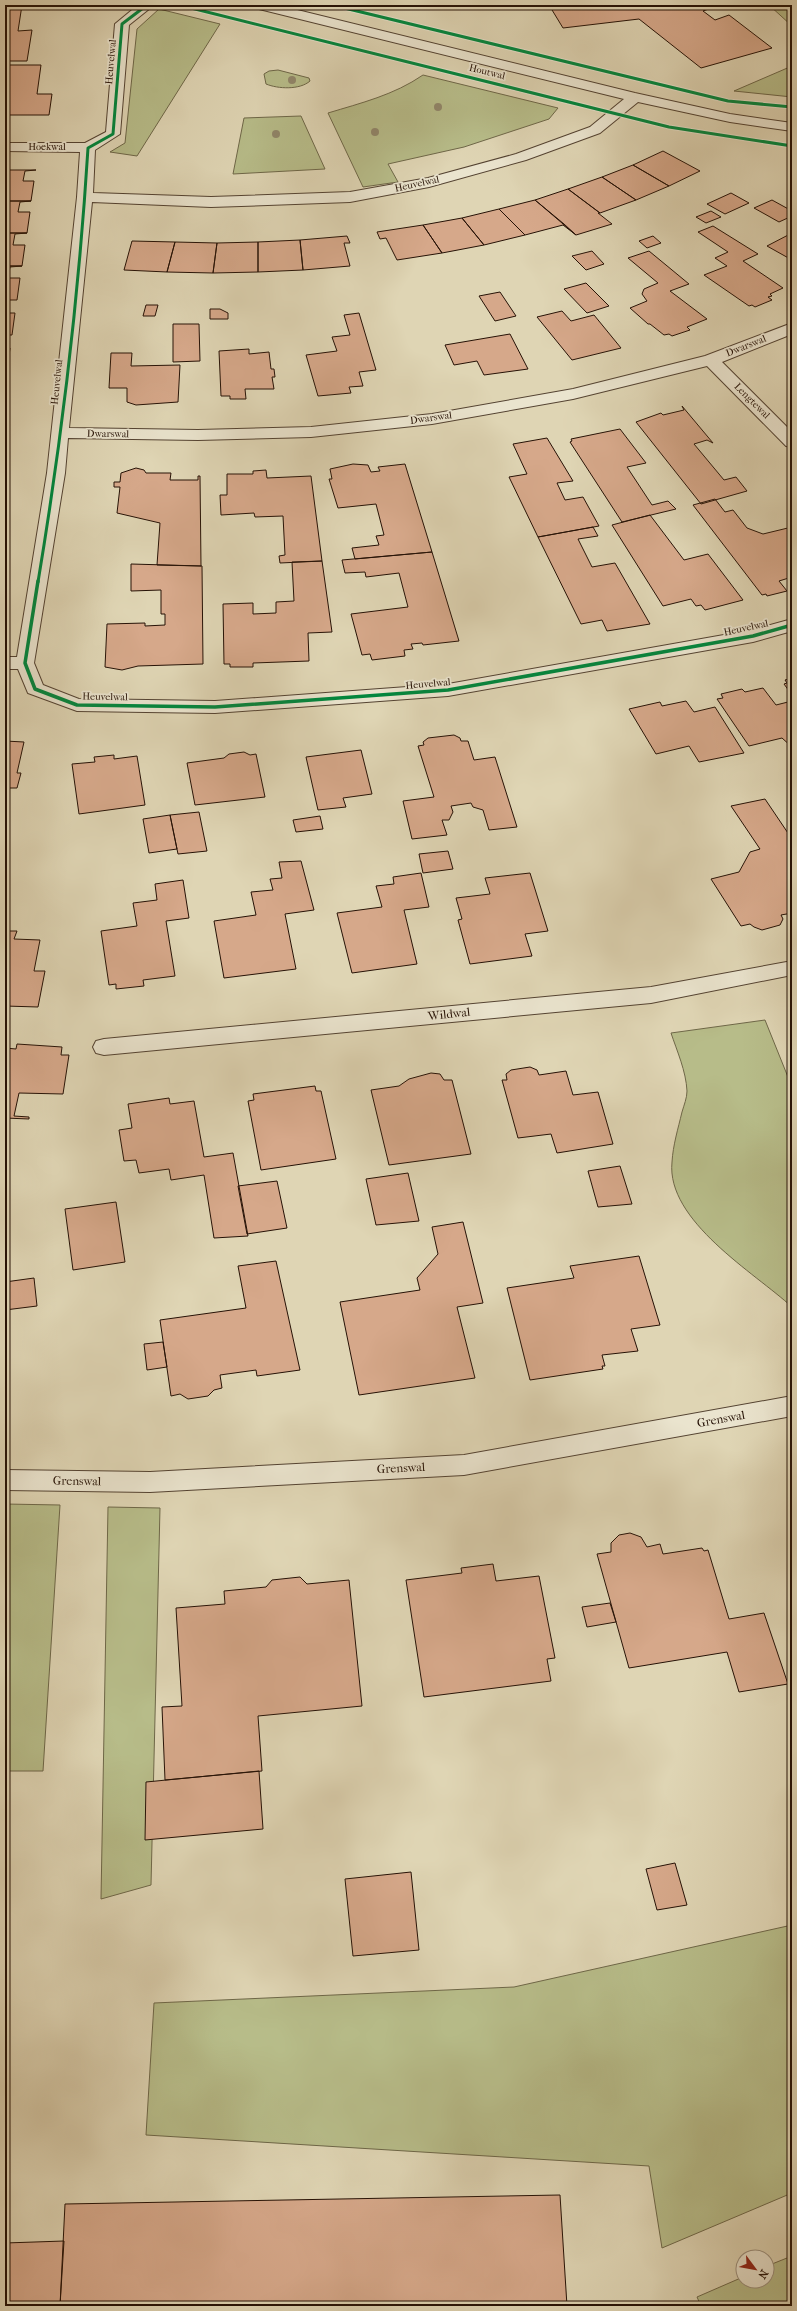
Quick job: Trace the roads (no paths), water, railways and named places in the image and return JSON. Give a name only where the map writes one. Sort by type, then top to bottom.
[{"type":"street","name":"Heuvelwal","points":[[147,5],[122,24],[113,134],[88,148],[85,197],[56,473],[25,663],[35,689],[77,705],[215,707],[448,690],[753,636],[792,625]]},
{"type":"street","name":"Houtwal","points":[[260,5],[730,118],[792,127]]},
{"type":"street","name":"Heuvelwal","points":[[85,197],[211,202],[350,197],[429,182],[521,157],[595,130],[635,96]]},
{"type":"street","name":"Hoekwal","points":[[5,147],[88,148]]},
{"type":"street","name":"Dwarswal","points":[[59,434],[198,436],[311,432],[432,419],[573,394],[711,360],[792,328]]},
{"type":"street","name":"Lengtewal","points":[[711,360],[792,442]]},
{"type":"street","points":[[5,663],[25,663]]},
{"type":"street","name":"Wildwal","points":[[104,1047],[651,995],[792,968]]},
{"type":"street","name":"Grenswal","points":[[5,1480],[150,1482],[464,1465],[792,1406]]}]
